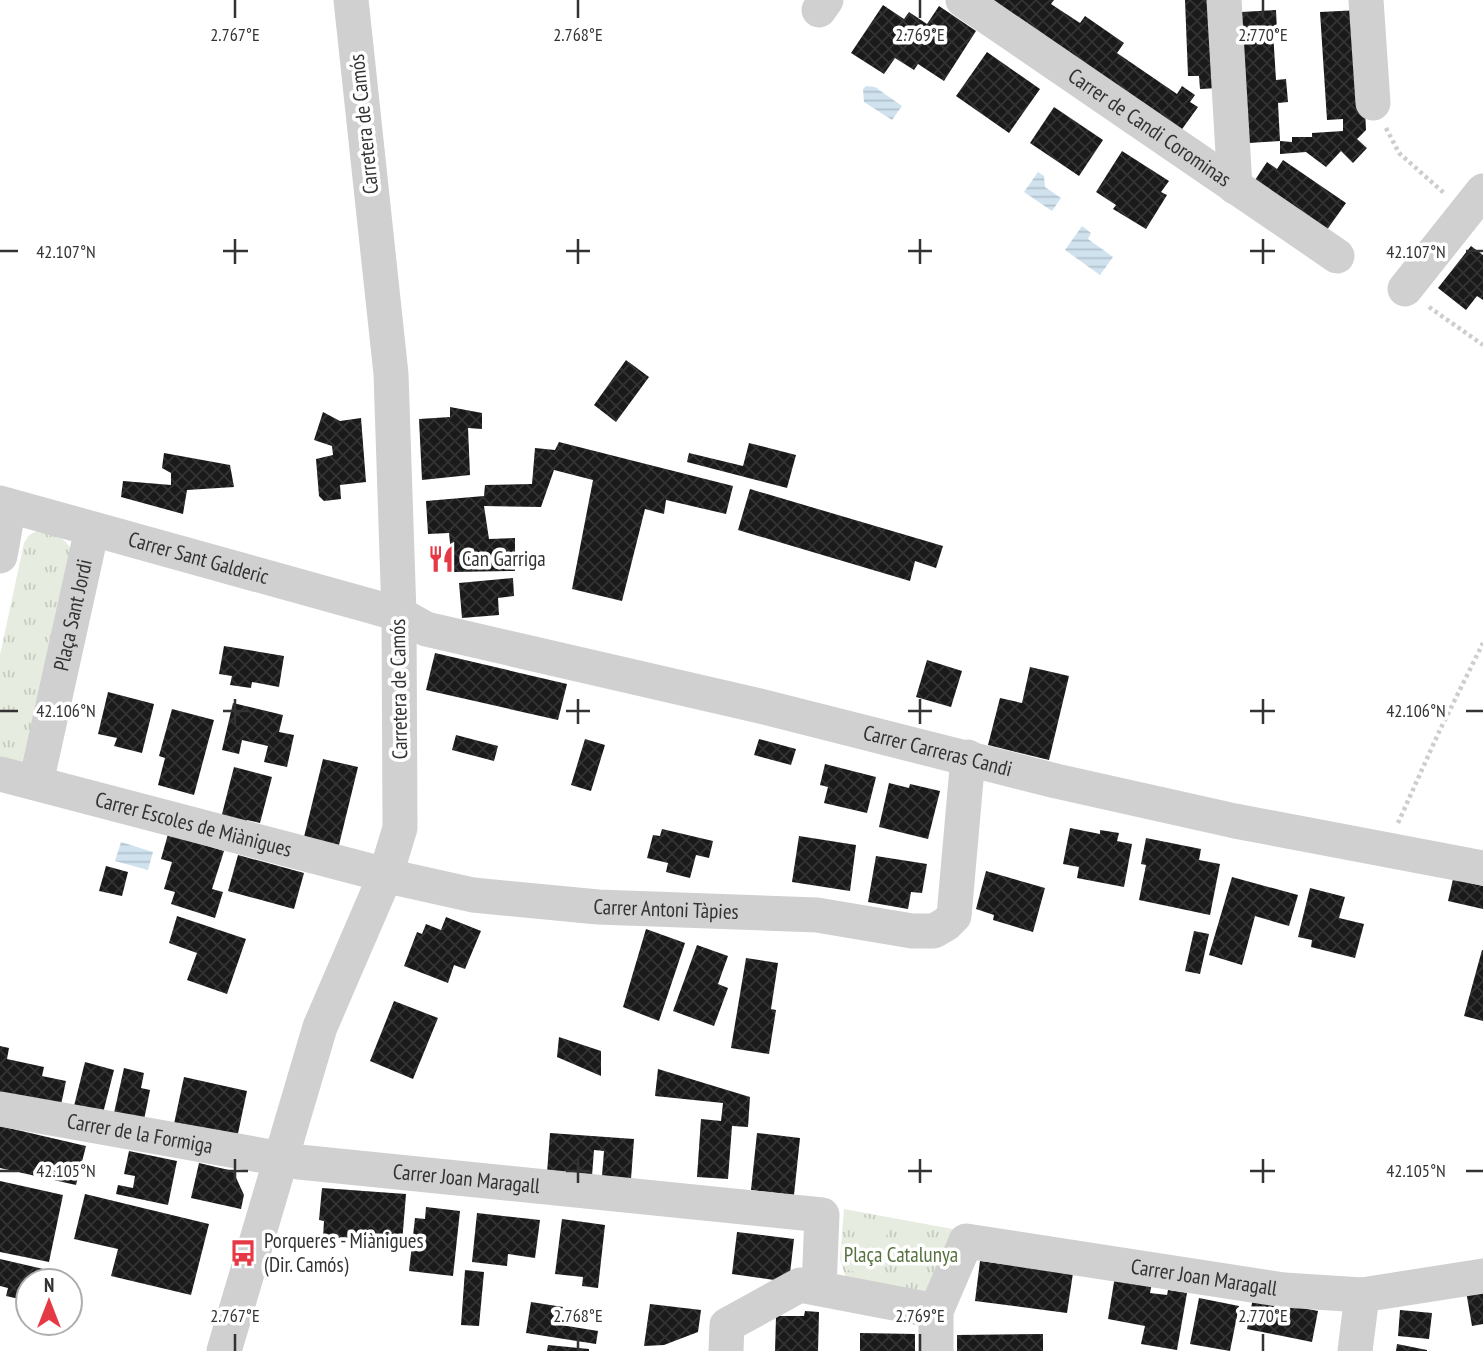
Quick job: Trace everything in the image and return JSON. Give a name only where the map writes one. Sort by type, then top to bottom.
[{"type":"street","name":"Carretera de Camós","points":[[224,1351],[320,1027],[386,874],[400,828],[399,614],[391,374],[351,0]]},
{"type":"street","name":"Carrer de Candi Corominas","points":[[963,0],[1337,256]]},
{"type":"street","points":[[1224,0],[1235,187]]},
{"type":"street","points":[[1366,0],[1373,103]]},
{"type":"street","points":[[1405,289],[1475,201]]},
{"type":"street","name":"Carrer Sant Galderic","points":[[5,504],[399,614]]},
{"type":"street","points":[[0,556],[5,504]]},
{"type":"street","name":"Plaça Sant Jordi","points":[[36,783],[92,529]]},
{"type":"street","name":"Carrer Carreras Candi","points":[[399,614],[426,629],[764,707],[1056,781],[1235,821],[1483,867]]},
{"type":"street","name":"Carrer Antoni Tàpies","points":[[386,874],[473,895],[570,904],[817,915],[912,931],[934,931],[954,916],[968,757]]},
{"type":"street","name":"Carrer Escoles de Miànigues","points":[[0,774],[386,874]]},
{"type":"street","name":"Carrer de la Formiga","points":[[0,1109],[279,1159]]},
{"type":"street","name":"Carrer Joan Maragall","points":[[279,1159],[822,1215],[818,1288]]},
{"type":"street","name":"Carrer Joan Maragall","points":[[936,1311],[966,1241],[1284,1290],[1362,1295],[1483,1276]]},
{"type":"street","points":[[726,1351],[727,1325],[800,1285],[936,1311],[936,1351]]},
{"type":"street","points":[[1355,1351],[1362,1295]]},
{"type":"path","points":[[1373,103],[1399,153],[1426,180],[1475,201]]},
{"type":"path","points":[[1390,851],[1398,824],[1438,734],[1483,643]]},
{"type":"green space","points":[[41,529],[60,537],[73,553],[24,764],[0,764],[0,655],[24,543],[29,535]]},
{"type":"green space","name":"Plaça Catalunya","points":[[844,1209],[958,1230],[931,1288],[917,1296],[846,1278],[840,1259]]},
{"type":"green space","points":[[858,1216],[889,1223],[878,1277],[847,1270]]},
{"type":"water","points":[[866,86],[875,87],[902,106],[892,120],[864,102],[863,89]]},
{"type":"water","points":[[1038,172],[1044,176],[1045,187],[1061,198],[1052,211],[1024,192]]},
{"type":"water","points":[[1082,226],[1091,233],[1088,239],[1113,257],[1100,275],[1065,250]]},
{"type":"water","points":[[121,842],[153,852],[148,870],[115,861]]},
{"type":"building","points":[[992,0],[1054,0],[1051,4],[1080,23],[1085,16],[1124,43],[1117,53],[1177,94],[1182,86],[1195,95],[1190,102],[1198,107],[1180,132]]},
{"type":"building","points":[[1185,0],[1216,0],[1219,88],[1200,89],[1199,76],[1188,76]]},
{"type":"building","points":[[883,5],[904,19],[909,12],[927,24],[939,6],[976,31],[944,81],[918,64],[914,70],[895,58],[884,74],[851,53]]},
{"type":"building","points":[[1276,10],[1277,32],[1273,32],[1276,80],[1286,79],[1288,102],[1278,103],[1280,141],[1249,143],[1241,12]]},
{"type":"building","points":[[1360,10],[1366,130],[1357,139],[1367,148],[1353,163],[1341,151],[1326,167],[1306,152],[1280,154],[1280,141],[1292,142],[1292,137],[1312,137],[1312,133],[1343,131],[1343,119],[1327,120],[1320,12]]},
{"type":"building","points":[[987,52],[1040,89],[1009,133],[956,96]]},
{"type":"building","points":[[1054,107],[1103,140],[1079,176],[1030,143]]},
{"type":"building","points":[[1122,151],[1169,181],[1161,192],[1167,195],[1146,229],[1113,209],[1116,205],[1096,192]]},
{"type":"building","points":[[1283,160],[1346,203],[1324,234],[1251,186],[1267,162],[1277,169]]},
{"type":"building","points":[[1471,246],[1483,255],[1483,300],[1477,296],[1466,310],[1438,288]]},
{"type":"building","points":[[626,360],[649,377],[616,422],[594,405]]},
{"type":"building","points":[[450,407],[482,413],[482,429],[468,428],[470,475],[422,480],[419,419],[450,417]]},
{"type":"building","points":[[323,412],[340,421],[361,418],[366,482],[340,485],[341,499],[324,501],[319,496],[316,459],[333,455],[332,446],[314,440]]},
{"type":"building","points":[[559,442],[733,486],[726,514],[666,500],[664,514],[645,509],[622,601],[572,589],[593,480],[554,470],[541,507],[484,506],[489,539],[515,538],[515,571],[453,572],[449,533],[428,534],[426,501],[484,496],[485,485],[532,484],[535,448],[555,450]]},
{"type":"building","points":[[749,443],[796,455],[787,488],[687,462],[689,453],[743,466]]},
{"type":"building","points":[[164,453],[230,465],[234,487],[187,490],[183,514],[121,497],[123,481],[171,485],[171,473],[162,468]]},
{"type":"building","points":[[750,489],[943,546],[936,568],[915,561],[910,581],[738,530]]},
{"type":"building","points":[[513,578],[514,596],[498,598],[499,615],[462,618],[459,583]]},
{"type":"building","points":[[224,646],[284,656],[279,687],[252,682],[251,688],[230,685],[232,676],[219,674]]},
{"type":"building","points":[[435,653],[567,684],[558,720],[426,690]]},
{"type":"building","points":[[927,660],[962,671],[951,707],[916,697]]},
{"type":"building","points":[[1030,667],[1069,676],[1049,760],[988,745],[1000,698],[1022,703]]},
{"type":"building","points":[[108,692],[154,704],[142,753],[114,746],[117,738],[98,734]]},
{"type":"building","points":[[233,703],[283,715],[279,732],[294,735],[287,767],[264,762],[268,746],[242,740],[239,754],[222,750]]},
{"type":"building","points":[[172,709],[214,720],[194,795],[158,785],[165,758],[159,756]]},
{"type":"building","points":[[456,735],[498,746],[494,761],[452,750]]},
{"type":"building","points":[[585,739],[605,745],[591,791],[571,785]]},
{"type":"building","points":[[759,739],[796,749],[791,765],[754,755]]},
{"type":"building","points":[[323,759],[358,767],[338,849],[303,841]]},
{"type":"building","points":[[825,764],[876,777],[867,813],[824,803],[828,787],[820,785]]},
{"type":"building","points":[[234,767],[272,777],[260,823],[247,820],[246,825],[221,818]]},
{"type":"building","points":[[889,783],[909,788],[910,784],[940,791],[928,839],[879,827]]},
{"type":"building","points":[[1070,828],[1100,834],[1100,830],[1119,833],[1117,841],[1132,844],[1124,887],[1077,878],[1079,867],[1063,864]]},
{"type":"building","points":[[662,829],[713,841],[709,858],[696,855],[690,878],[666,872],[668,863],[647,858],[653,835],[660,836]]},
{"type":"building","points":[[168,834],[224,851],[212,889],[223,892],[215,918],[171,904],[175,892],[164,889],[172,862],[161,859]]},
{"type":"building","points":[[799,836],[856,845],[850,891],[792,882]]},
{"type":"building","points":[[1146,838],[1201,849],[1199,860],[1220,864],[1210,915],[1139,900],[1146,865],[1141,864]]},
{"type":"building","points":[[238,855],[304,873],[294,909],[228,891]]},
{"type":"building","points":[[876,856],[927,864],[922,893],[911,892],[908,909],[868,902]]},
{"type":"building","points":[[106,866],[128,872],[122,896],[99,891]]},
{"type":"building","points":[[986,871],[1045,888],[1033,932],[993,920],[994,915],[976,909]]},
{"type":"building","points":[[1232,877],[1298,895],[1289,926],[1255,916],[1242,965],[1209,955]]},
{"type":"building","points":[[1453,879],[1483,886],[1483,909],[1448,901]]},
{"type":"building","points":[[1310,888],[1345,897],[1339,918],[1364,924],[1355,958],[1311,947],[1312,940],[1298,937]]},
{"type":"building","points":[[177,916],[246,939],[227,994],[187,980],[197,953],[169,943]]},
{"type":"building","points":[[446,917],[481,931],[465,969],[454,965],[448,983],[404,966],[417,932],[422,934],[426,924],[441,930]]},
{"type":"building","points":[[646,929],[685,943],[659,1021],[623,1007]]},
{"type":"building","points":[[1194,931],[1209,934],[1200,974],[1185,971]]},
{"type":"building","points":[[697,945],[728,956],[718,984],[728,988],[714,1026],[673,1011]]},
{"type":"building","points":[[1483,950],[1483,1021],[1464,1016]]},
{"type":"building","points":[[746,958],[778,963],[771,1009],[776,1010],[769,1054],[731,1048]]},
{"type":"building","points":[[394,1001],[438,1018],[413,1079],[370,1061]]},
{"type":"building","points":[[559,1037],[601,1051],[601,1076],[557,1057]]},
{"type":"building","points":[[0,1046],[9,1048],[7,1059],[44,1067],[42,1076],[66,1081],[61,1105],[0,1093]]},
{"type":"building","points":[[85,1062],[114,1070],[103,1113],[74,1106]]},
{"type":"building","points":[[124,1068],[144,1073],[141,1088],[150,1090],[144,1120],[114,1113]]},
{"type":"building","points":[[658,1069],[750,1097],[748,1127],[732,1126],[728,1179],[697,1177],[701,1119],[721,1121],[723,1103],[655,1096]]},
{"type":"building","points":[[184,1077],[247,1091],[237,1138],[174,1124]]},
{"type":"building","points":[[0,1126],[86,1146],[76,1185],[0,1168]]},
{"type":"building","points":[[550,1133],[634,1139],[631,1179],[602,1176],[604,1151],[594,1150],[592,1176],[547,1173]]},
{"type":"building","points":[[757,1133],[800,1138],[794,1195],[751,1190]]},
{"type":"building","points":[[129,1151],[177,1161],[168,1205],[116,1194],[118,1185],[133,1188],[135,1176],[124,1174]]},
{"type":"building","points":[[199,1163],[233,1171],[244,1195],[241,1209],[191,1198]]},
{"type":"building","points":[[0,1181],[63,1195],[49,1262],[0,1252]]},
{"type":"building","points":[[322,1188],[406,1194],[402,1243],[323,1237],[324,1221],[319,1220]]},
{"type":"building","points":[[85,1194],[209,1224],[191,1295],[111,1276],[118,1249],[74,1239]]},
{"type":"building","points":[[426,1207],[460,1211],[453,1276],[409,1271],[415,1218],[425,1219]]},
{"type":"building","points":[[477,1213],[540,1220],[535,1258],[508,1254],[507,1266],[472,1262]]},
{"type":"building","points":[[562,1219],[605,1225],[598,1288],[582,1286],[583,1277],[555,1274]]},
{"type":"building","points":[[737,1232],[794,1239],[789,1282],[732,1274]]},
{"type":"building","points":[[0,1259],[35,1267],[14,1267],[14,1298],[6,1296],[8,1288],[0,1286]]},
{"type":"building","points":[[980,1261],[1073,1273],[1067,1313],[975,1301]]},
{"type":"building","points":[[465,1270],[484,1272],[479,1326],[461,1325]]},
{"type":"building","points":[[1115,1276],[1152,1283],[1150,1293],[1167,1295],[1168,1290],[1187,1293],[1177,1350],[1141,1344],[1145,1326],[1108,1319]]},
{"type":"building","points":[[1483,1289],[1483,1324],[1472,1326],[1466,1291]]},
{"type":"building","points":[[1199,1298],[1239,1306],[1230,1351],[1190,1344]]},
{"type":"building","points":[[1253,1298],[1318,1311],[1312,1342],[1247,1329]]},
{"type":"building","points":[[531,1302],[563,1307],[561,1325],[598,1331],[596,1344],[526,1333]]},
{"type":"building","points":[[650,1304],[701,1310],[698,1332],[664,1345],[644,1346]]},
{"type":"building","points":[[1400,1310],[1432,1313],[1429,1339],[1398,1336]]},
{"type":"building","points":[[805,1311],[819,1312],[818,1351],[775,1351],[776,1316],[804,1316]]},
{"type":"building","points":[[860,1333],[915,1334],[915,1351],[860,1351]]},
{"type":"building","points":[[1043,1334],[1043,1351],[957,1351],[957,1335]]},
{"type":"building","points":[[1397,1344],[1427,1350],[1427,1351],[1396,1351]]},
{"type":"building","points":[[548,1345],[589,1349],[589,1351],[547,1351]]},
{"type":"place","name":"Can Garriga","points":[[441,559]]},
{"type":"place","name":"Porqueres - Miànigues (Dir. Camós)","points":[[243,1253]]}]
